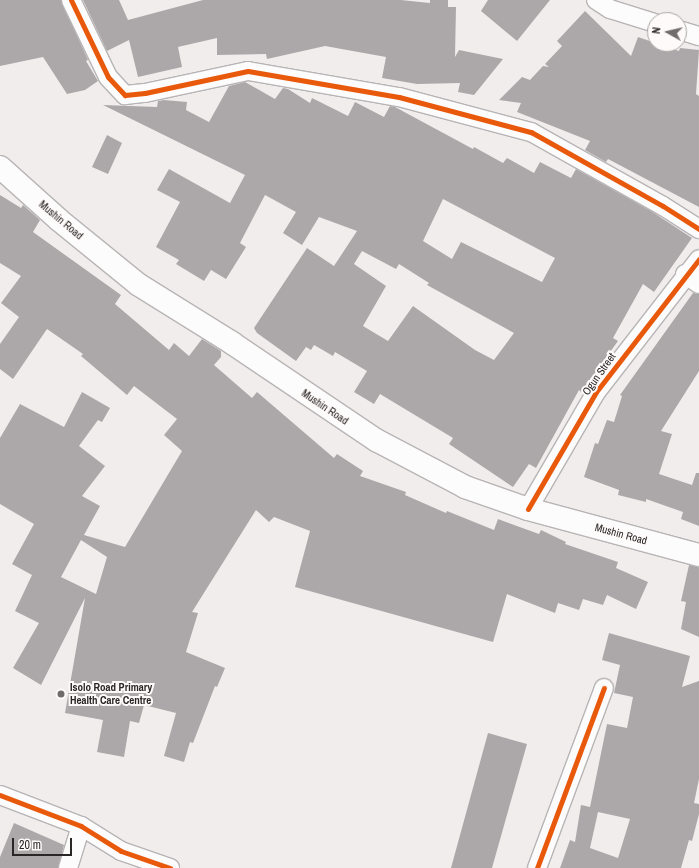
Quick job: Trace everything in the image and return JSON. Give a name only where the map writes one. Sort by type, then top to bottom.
[{"type":"main road","name":"Mushin Road","points":[[0,167],[59,220],[140,285],[232,343],[376,440],[465,487],[528,509],[699,555]]},
{"type":"street","points":[[71,0],[108,77],[125,95],[145,93],[248,71],[399,97],[531,132],[663,206],[699,229]]},
{"type":"street","points":[[596,0],[610,9],[647,21]]},
{"type":"street","points":[[687,32],[699,36]]},
{"type":"street","name":"Ogun Street","points":[[528,509],[596,392],[692,279],[699,259]]},
{"type":"street","points":[[537,868],[604,688]]},
{"type":"street","points":[[0,794],[81,826],[121,851],[170,868]]},
{"type":"street","points":[[68,868],[81,826]]},
{"type":"building","points":[[0,0],[61,0],[88,60],[86,61],[98,81],[85,90],[67,94],[43,57],[0,66]]},
{"type":"building","points":[[83,0],[119,0],[128,20],[203,0],[401,0],[430,3],[430,0],[448,0],[448,7],[456,7],[455,57],[459,50],[503,59],[474,95],[458,92],[460,83],[417,84],[382,78],[386,57],[325,46],[267,59],[266,54],[217,55],[217,38],[178,47],[182,67],[138,77],[129,40],[107,51]]},
{"type":"building","points":[[488,0],[550,0],[517,41],[481,11]]},
{"type":"building","points":[[585,11],[631,56],[638,37],[647,40],[647,52],[687,52],[687,49],[699,50],[696,94],[699,96],[699,207],[608,159],[606,162],[585,150],[590,141],[517,112],[521,103],[499,100],[522,77],[530,80],[543,66],[549,67],[545,64],[562,46],[557,41]]},
{"type":"building","points":[[245,82],[275,99],[283,88],[288,89],[310,103],[312,98],[348,116],[355,102],[384,117],[390,106],[395,107],[473,149],[474,147],[503,163],[507,158],[534,173],[540,162],[571,178],[576,169],[651,211],[692,238],[654,292],[643,284],[613,338],[618,341],[581,392],[579,390],[536,468],[529,464],[513,487],[449,444],[453,438],[380,394],[374,404],[354,392],[367,371],[335,352],[333,356],[314,345],[311,350],[306,347],[296,361],[257,333],[254,328],[307,248],[334,266],[357,231],[319,217],[302,245],[283,233],[296,212],[265,195],[240,243],[246,247],[226,279],[211,270],[204,281],[176,264],[179,260],[156,247],[180,202],[157,190],[169,169],[230,203],[245,175],[103,105],[157,107],[158,101],[164,100],[187,102],[186,110],[209,122],[229,86]],"holes":[[[443,199],[555,258],[542,282],[461,242],[452,259],[423,241]],[[362,251],[396,269],[399,264],[429,283],[427,285],[514,333],[494,360],[475,350],[413,306],[388,341],[363,326],[386,286],[354,264]]]},
{"type":"building","points":[[107,135],[122,143],[108,174],[92,167]]},
{"type":"building","points":[[0,195],[21,208],[23,205],[40,220],[33,232],[121,295],[115,304],[169,350],[174,343],[189,356],[202,339],[221,351],[221,357],[214,365],[252,398],[257,392],[334,458],[337,454],[363,471],[360,476],[406,492],[405,495],[446,513],[447,511],[494,530],[498,519],[539,534],[541,530],[566,542],[565,544],[618,562],[616,568],[648,582],[636,609],[607,595],[603,605],[583,599],[579,610],[558,603],[555,613],[507,594],[493,642],[295,587],[310,531],[274,517],[269,522],[256,510],[192,612],[198,613],[186,652],[225,668],[217,687],[215,686],[193,743],[190,742],[184,762],[164,756],[176,713],[144,705],[139,723],[130,721],[124,757],[97,752],[103,720],[65,713],[85,598],[41,685],[13,668],[39,623],[15,611],[32,575],[12,564],[34,524],[0,504],[0,438],[20,404],[64,427],[82,392],[110,408],[102,422],[98,420],[79,446],[105,466],[82,496],[100,506],[84,535],[125,547],[182,451],[164,435],[177,419],[134,386],[127,395],[81,356],[83,354],[47,329],[13,379],[0,369],[0,344],[19,317],[1,303],[21,276],[0,263]],"holes":[[[81,540],[107,557],[96,594],[61,577]]]},
{"type":"building","points":[[693,293],[699,294],[699,371],[661,431],[672,434],[659,474],[692,485],[696,473],[699,473],[699,526],[681,519],[683,512],[646,499],[646,502],[618,495],[619,490],[584,477],[595,443],[598,444],[607,420],[614,422],[622,396],[620,395]]},
{"type":"building","points":[[689,565],[699,567],[699,637],[681,629],[686,602],[681,601]]},
{"type":"building","points":[[609,633],[690,656],[682,687],[699,681],[699,779],[694,803],[699,804],[699,814],[692,841],[689,840],[681,868],[560,868],[570,840],[575,842],[581,805],[590,807],[607,724],[627,728],[633,697],[614,693],[620,665],[602,660]],"holes":[[[598,812],[630,819],[618,858],[590,848]]]},
{"type":"building","points":[[488,733],[527,744],[492,868],[451,868]]},
{"type":"building","points":[[14,823],[64,845],[58,868],[0,868],[0,857]]},
{"type":"cycle path","points":[[71,0],[108,77],[125,95],[145,93],[248,71],[399,97],[531,132],[663,206],[699,229]]},
{"type":"cycle path","points":[[528,509],[596,392],[699,259]]},
{"type":"cycle path","points":[[537,868],[604,688]]},
{"type":"cycle path","points":[[0,795],[81,826],[121,851],[170,868]]},
{"type":"place","name":"Isolo Road Primary Health Care Centre","points":[[61,694]]}]
